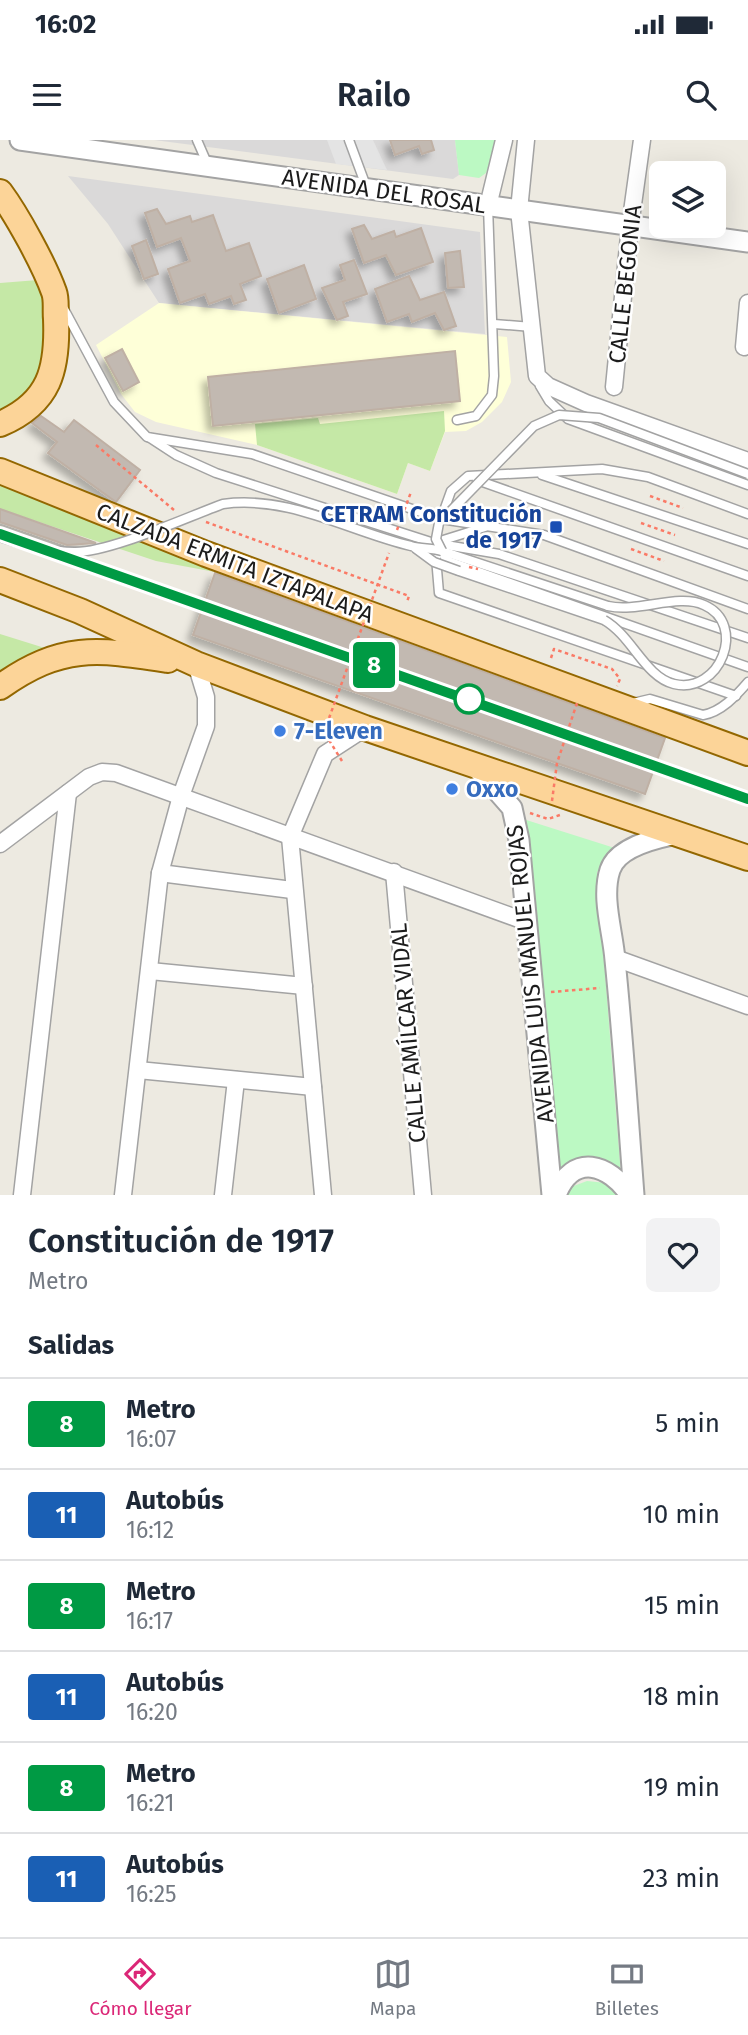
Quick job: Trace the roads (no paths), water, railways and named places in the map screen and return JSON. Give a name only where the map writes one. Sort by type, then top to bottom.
[{"type":"main road","points":[[0,192],[55,294],[57,352],[49,380],[29,408],[0,424]]},
{"type":"main road","name":"CALZADA ERMITA IZTAPALAPA","points":[[0,471],[206,554],[748,753]]},
{"type":"main road","points":[[0,580],[80,611],[196,664],[365,728],[673,835],[748,858]]},
{"type":"main road","points":[[0,687],[28,667],[71,653],[106,650],[196,664]]},
{"type":"street","name":"AVENIDA DEL ROSAL","points":[[20,140],[748,242]]},
{"type":"street","points":[[488,205],[504,140]]},
{"type":"street","points":[[526,140],[519,210],[537,376],[548,386],[586,403],[748,461]]},
{"type":"street","name":"CALLE BEGONIA","points":[[614,387],[630,226],[642,140]]},
{"type":"street","points":[[744,347],[748,303]]},
{"type":"street","points":[[123,1195],[160,873],[181,796],[206,726],[206,697],[196,664]]},
{"type":"street","points":[[323,1195],[304,986],[292,890],[290,837],[325,754],[365,728]]},
{"type":"street","name":"AVENIDA LUIS MANUEL ROJAS","points":[[476,767],[512,808],[519,840],[554,1195]]},
{"type":"street","points":[[0,844],[89,777],[103,772],[116,773],[527,922]]},
{"type":"street","points":[[22,1195],[68,793]]},
{"type":"street","points":[[632,1195],[615,958],[607,895],[610,868],[647,840],[673,835]]},
{"type":"street","name":"CALLE AMÍLCAR VIDAL","points":[[394,872],[422,1195]]},
{"type":"street","points":[[160,873],[292,890]]},
{"type":"street","points":[[615,958],[748,1009]]},
{"type":"street","points":[[150,971],[304,986]]},
{"type":"street","points":[[138,1070],[313,1087]]},
{"type":"street","points":[[223,1195],[236,1080]]},
{"type":"street","points":[[554,1195],[571,1174],[596,1167],[604,1168],[618,1177],[632,1195]]},
{"type":"lane","points":[[197,140],[208,167]]},
{"type":"lane","points":[[349,140],[367,190]]},
{"type":"lane","points":[[457,420],[476,416],[492,395],[495,335],[488,205]]},
{"type":"lane","points":[[55,294],[114,402],[147,437],[176,456],[216,473],[434,543],[499,554],[748,638]]},
{"type":"lane","points":[[494,324],[532,327]]},
{"type":"lane","points":[[537,376],[549,401],[568,419],[748,485]]},
{"type":"lane","points":[[442,551],[436,539],[439,523],[534,426],[559,415],[599,418],[748,474]]},
{"type":"lane","points":[[147,437],[252,454],[441,519],[544,535],[748,609]]},
{"type":"lane","points":[[441,519],[450,491],[468,477],[602,469],[648,477],[748,514]]},
{"type":"lane","points":[[536,473],[748,544]]},
{"type":"lane","points":[[468,477],[748,576]]},
{"type":"lane","points":[[0,537],[51,551],[77,553],[100,548],[223,504],[244,501],[295,509],[412,547],[442,551],[624,610],[699,603],[712,608],[722,619],[726,630],[726,646],[721,661],[699,683],[674,684],[652,670],[627,637],[604,620],[434,562],[412,547]]},
{"type":"lane","points":[[434,543],[487,526]]},
{"type":"lane","points":[[434,543],[439,593],[736,696]]},
{"type":"lane","points":[[434,543],[449,561],[748,667]]},
{"type":"lane","points":[[623,706],[650,699],[703,715],[712,714],[736,696],[748,682]]},
{"type":"railway","points":[[0,534],[748,799]]},
{"type":"metro line","name":"8","points":[[0,534],[748,799]]},
{"type":"place","name":"CETRAM Constitución de 1917","points":[[556,527]]},
{"type":"place","name":"7-Eleven","points":[[280,731]]},
{"type":"place","name":"Oxxo","points":[[452,789]]}]
